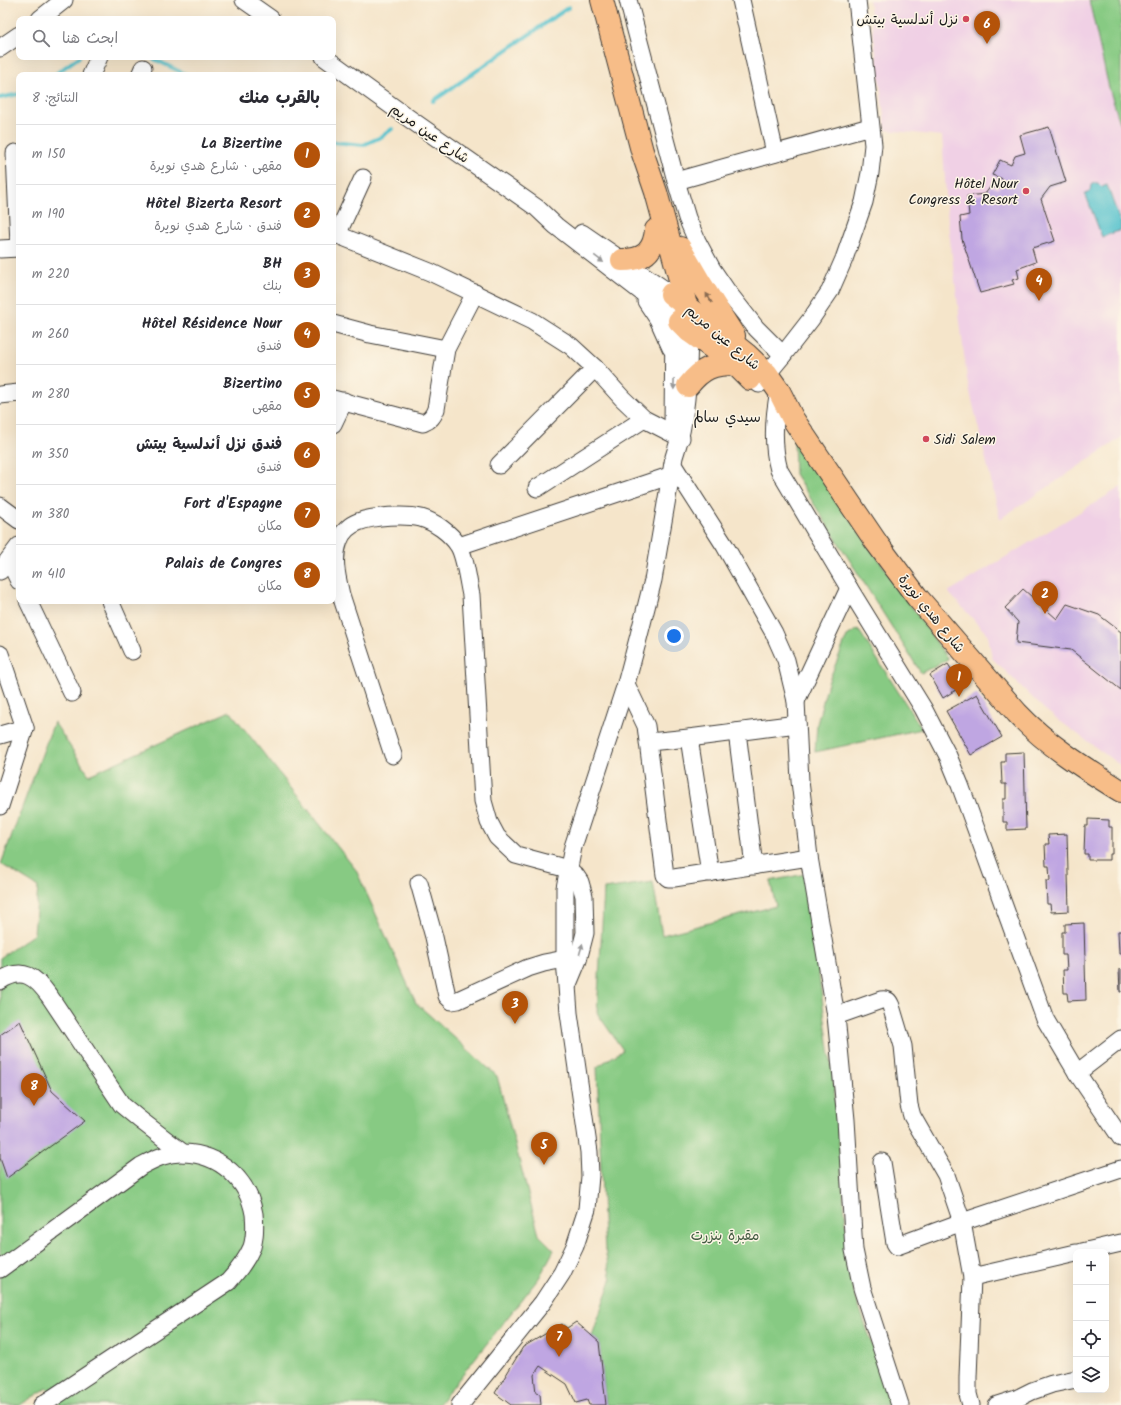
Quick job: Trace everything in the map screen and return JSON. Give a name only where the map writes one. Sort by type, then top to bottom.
[{"type":"main road","points":[[604,1],[642,151],[650,173],[659,221],[680,312]]},
{"type":"main road","points":[[622,260],[633,260],[642,256],[650,249],[655,240],[659,221]]},
{"type":"main road","points":[[659,221],[701,284],[741,359],[708,367],[696,375],[688,386]]},
{"type":"main road","name":"شارع عين مريم","points":[[680,312],[741,359],[770,389],[793,419]]},
{"type":"main road","name":"شارع هدي نويرة","points":[[793,419],[876,542],[909,586],[1029,727],[1066,756],[1121,791]]},
{"type":"street","points":[[44,16],[64,0]]},
{"type":"street","points":[[244,0],[267,16]]},
{"type":"street","points":[[628,0],[676,181],[687,218],[697,241],[712,269],[727,291],[756,328],[783,355]]},
{"type":"street","points":[[741,0],[775,153]]},
{"type":"street","points":[[857,0],[873,145],[870,173],[864,202],[852,238],[830,290],[811,319],[783,355],[770,389],[776,458],[779,470],[923,708],[948,756],[960,785],[1045,1019],[1077,1072],[1121,1138]]},
{"type":"street","points":[[0,48],[16,38]]},
{"type":"street","points":[[92,72],[98,60]]},
{"type":"street","name":"شارع عين مريم","points":[[328,60],[537,208],[556,226],[633,285],[680,312]]},
{"type":"street","points":[[676,181],[870,126]]},
{"type":"street","points":[[11,154],[16,211]]},
{"type":"street","points":[[336,232],[363,178]]},
{"type":"street","name":"شارع عين مريم","points":[[537,208],[560,219],[622,260],[680,312]]},
{"type":"street","points":[[336,234],[418,267],[532,321],[571,346],[644,419],[677,437]]},
{"type":"street","points":[[0,249],[16,248]]},
{"type":"street","points":[[633,285],[658,319],[674,356]]},
{"type":"street","points":[[338,400],[423,423],[430,421],[436,410],[446,349],[475,293]]},
{"type":"street","points":[[677,437],[674,356],[680,312]]},
{"type":"street","points":[[460,1405],[543,1302],[562,1274],[575,1246],[586,1209],[590,1176],[589,1152],[570,1020],[565,959],[565,888],[573,847],[626,684],[653,580],[677,437],[688,386],[680,312]]},
{"type":"street","points":[[336,325],[370,334],[446,349]]},
{"type":"street","points":[[499,465],[594,368]]},
{"type":"street","points":[[0,395],[16,393]]},
{"type":"street","points":[[537,488],[644,419]]},
{"type":"street","points":[[459,546],[673,466]]},
{"type":"street","points":[[673,466],[725,546],[774,633],[786,660],[796,701],[800,781],[809,857],[836,1016],[846,1120],[854,1250],[862,1288],[900,1405]]},
{"type":"street","points":[[0,506],[16,518]]},
{"type":"street","points":[[336,552],[339,540],[346,529],[358,522],[387,517],[422,518],[450,535],[459,546],[471,595],[483,801],[489,822],[497,837],[516,855],[568,869],[576,876],[584,896],[585,921],[583,945],[567,986]]},
{"type":"street","points":[[16,550],[4,565],[16,578]]},
{"type":"street","points":[[336,573],[341,595],[393,755]]},
{"type":"street","points":[[796,701],[849,588]]},
{"type":"street","points":[[29,604],[72,693]]},
{"type":"street","points":[[111,604],[132,651]]},
{"type":"street","points":[[0,654],[25,728],[0,806]]},
{"type":"street","points":[[626,684],[646,726],[663,871],[668,878],[710,873],[809,857]]},
{"type":"street","points":[[649,742],[797,724]]},
{"type":"street","points":[[0,735],[25,728]]},
{"type":"street","points":[[737,732],[754,866]]},
{"type":"street","points":[[689,738],[710,873]]},
{"type":"street","points":[[419,883],[434,936],[447,996],[452,1001],[458,1000],[528,968],[565,959]]},
{"type":"street","points":[[0,982],[10,975],[21,973],[29,975],[38,981],[122,1105],[183,1153]]},
{"type":"street","points":[[836,1016],[881,1000],[886,999],[888,1001],[903,1046],[909,1105],[912,1116],[946,1175],[962,1222],[972,1277],[968,1377],[971,1405]]},
{"type":"street","points":[[1077,1072],[1121,1039]]},
{"type":"street","points":[[0,1269],[141,1166],[161,1156],[183,1153],[206,1156],[226,1166],[242,1182],[252,1202],[255,1224],[252,1246],[242,1265],[228,1282],[58,1398],[42,1405]]},
{"type":"street","points":[[882,1162],[896,1245],[900,1246],[962,1222],[1121,1169]]},
{"type":"street","points":[[1095,1249],[1121,1243]]},
{"type":"street","points":[[972,1277],[1073,1254]]},
{"type":"street","points":[[997,1405],[1052,1384],[1073,1380]]},
{"type":"shaded area","points":[[869,0],[1089,0],[1109,88],[1121,126],[1121,438],[1000,519],[967,379],[948,223],[942,136],[886,130]]},
{"type":"shaded area","points":[[1121,487],[1121,766],[1045,710],[992,658],[988,635],[948,592]]},
{"type":"green space","points":[[1089,0],[1121,0],[1121,126],[1109,88]]},
{"type":"green space","points":[[794,438],[948,659],[921,673],[795,474]]},
{"type":"green space","points":[[858,629],[922,729],[815,752],[817,724],[828,683],[847,636]]},
{"type":"green space","points":[[230,711],[356,870],[416,1003],[497,1076],[539,1235],[554,1250],[539,1278],[438,1405],[60,1405],[47,1388],[20,1405],[2,1405],[0,1403],[0,958],[34,934],[38,887],[1,864],[54,722],[89,775]]},
{"type":"green space","name":"مقبرة بنزرت","points":[[805,874],[834,1085],[851,1283],[893,1405],[606,1405],[599,1342],[592,1336],[611,1280],[605,1249],[603,1220],[597,1067],[623,1050],[597,1013],[604,889],[653,882],[662,935],[776,906],[770,881]]},
{"type":"water","points":[[1098,183],[1102,187],[1107,185],[1121,224],[1121,230],[1102,237],[1085,193],[1090,191],[1091,185]]},
{"type":"building","points":[[1049,127],[1066,182],[1050,187],[1041,199],[1055,241],[1032,248],[1036,262],[1017,269],[1019,278],[1012,280],[1014,284],[980,293],[962,239],[960,217],[969,215],[967,196],[985,194],[991,186],[999,189],[1003,179],[992,175],[1000,160],[1011,165],[1015,156],[1025,153],[1020,135]]},
{"type":"building","points":[[1023,589],[1057,619],[1067,604],[1099,615],[1121,632],[1121,690],[1071,650],[1016,643],[1018,622],[1005,608]]},
{"type":"building","points":[[948,664],[962,686],[943,698],[930,675]]},
{"type":"building","points":[[977,694],[1002,737],[971,755],[946,711]]},
{"type":"building","points":[[1024,752],[1026,829],[1007,830],[1007,822],[1003,822],[1003,799],[1006,799],[1006,784],[1002,784],[1001,762],[1005,762],[1005,753]]},
{"type":"building","points":[[1088,819],[1109,820],[1109,827],[1112,827],[1112,854],[1109,854],[1109,860],[1088,860],[1088,854],[1084,854],[1085,826],[1088,826]]},
{"type":"building","points":[[1067,834],[1069,911],[1051,912],[1050,904],[1047,904],[1046,881],[1050,881],[1049,866],[1046,866],[1045,844],[1049,844],[1048,835]]},
{"type":"building","points":[[1084,923],[1086,1000],[1068,1001],[1067,993],[1064,993],[1063,970],[1067,970],[1066,955],[1062,955],[1062,932],[1065,932],[1065,924]]},
{"type":"building","points":[[1118,931],[1121,931],[1121,954],[1119,954]]},
{"type":"building","points":[[1119,969],[1121,969],[1121,992],[1120,992]]},
{"type":"building","points":[[20,1021],[52,1091],[85,1121],[7,1178],[0,1158],[0,1035]]},
{"type":"building","points":[[576,1322],[599,1342],[606,1405],[589,1405],[587,1400],[576,1403],[567,1384],[540,1366],[534,1375],[536,1393],[540,1394],[541,1405],[511,1405],[495,1393],[523,1347],[562,1324],[567,1328]]},
{"type":"waterway","points":[[433,101],[569,7]]},
{"type":"waterway","points":[[58,72],[75,60]]},
{"type":"waterway","points":[[156,60],[181,72]]},
{"type":"waterway","points":[[0,98],[16,95]]},
{"type":"waterway","points":[[336,142],[363,145],[381,137],[392,129]]},
{"type":"place","name":"نزل أندلسية بيتش","points":[[966,19]]},
{"type":"place","name":"فندق نزل أندلسية بيتش","points":[[987,44]]},
{"type":"place","name":"Hôtel Nour Congress & Resort","points":[[1026,191]]},
{"type":"place","name":"Hôtel Résidence Nour","points":[[1039,301]]},
{"type":"place","name":"Sidi Salem","points":[[926,439]]},
{"type":"place","name":"Hôtel Bizerta Resort","points":[[1045,614]]},
{"type":"place","name":"La Bizertine","points":[[959,697]]},
{"type":"place","name":"BH","points":[[515,1024]]},
{"type":"place","name":"Palais de Congres","points":[[34,1106]]},
{"type":"place","name":"Bizertino","points":[[544,1165]]},
{"type":"place","name":"Fort d'Espagne","points":[[559,1357]]},
{"type":"district","name":"سيدي سالم","points":[[727,417]]}]
